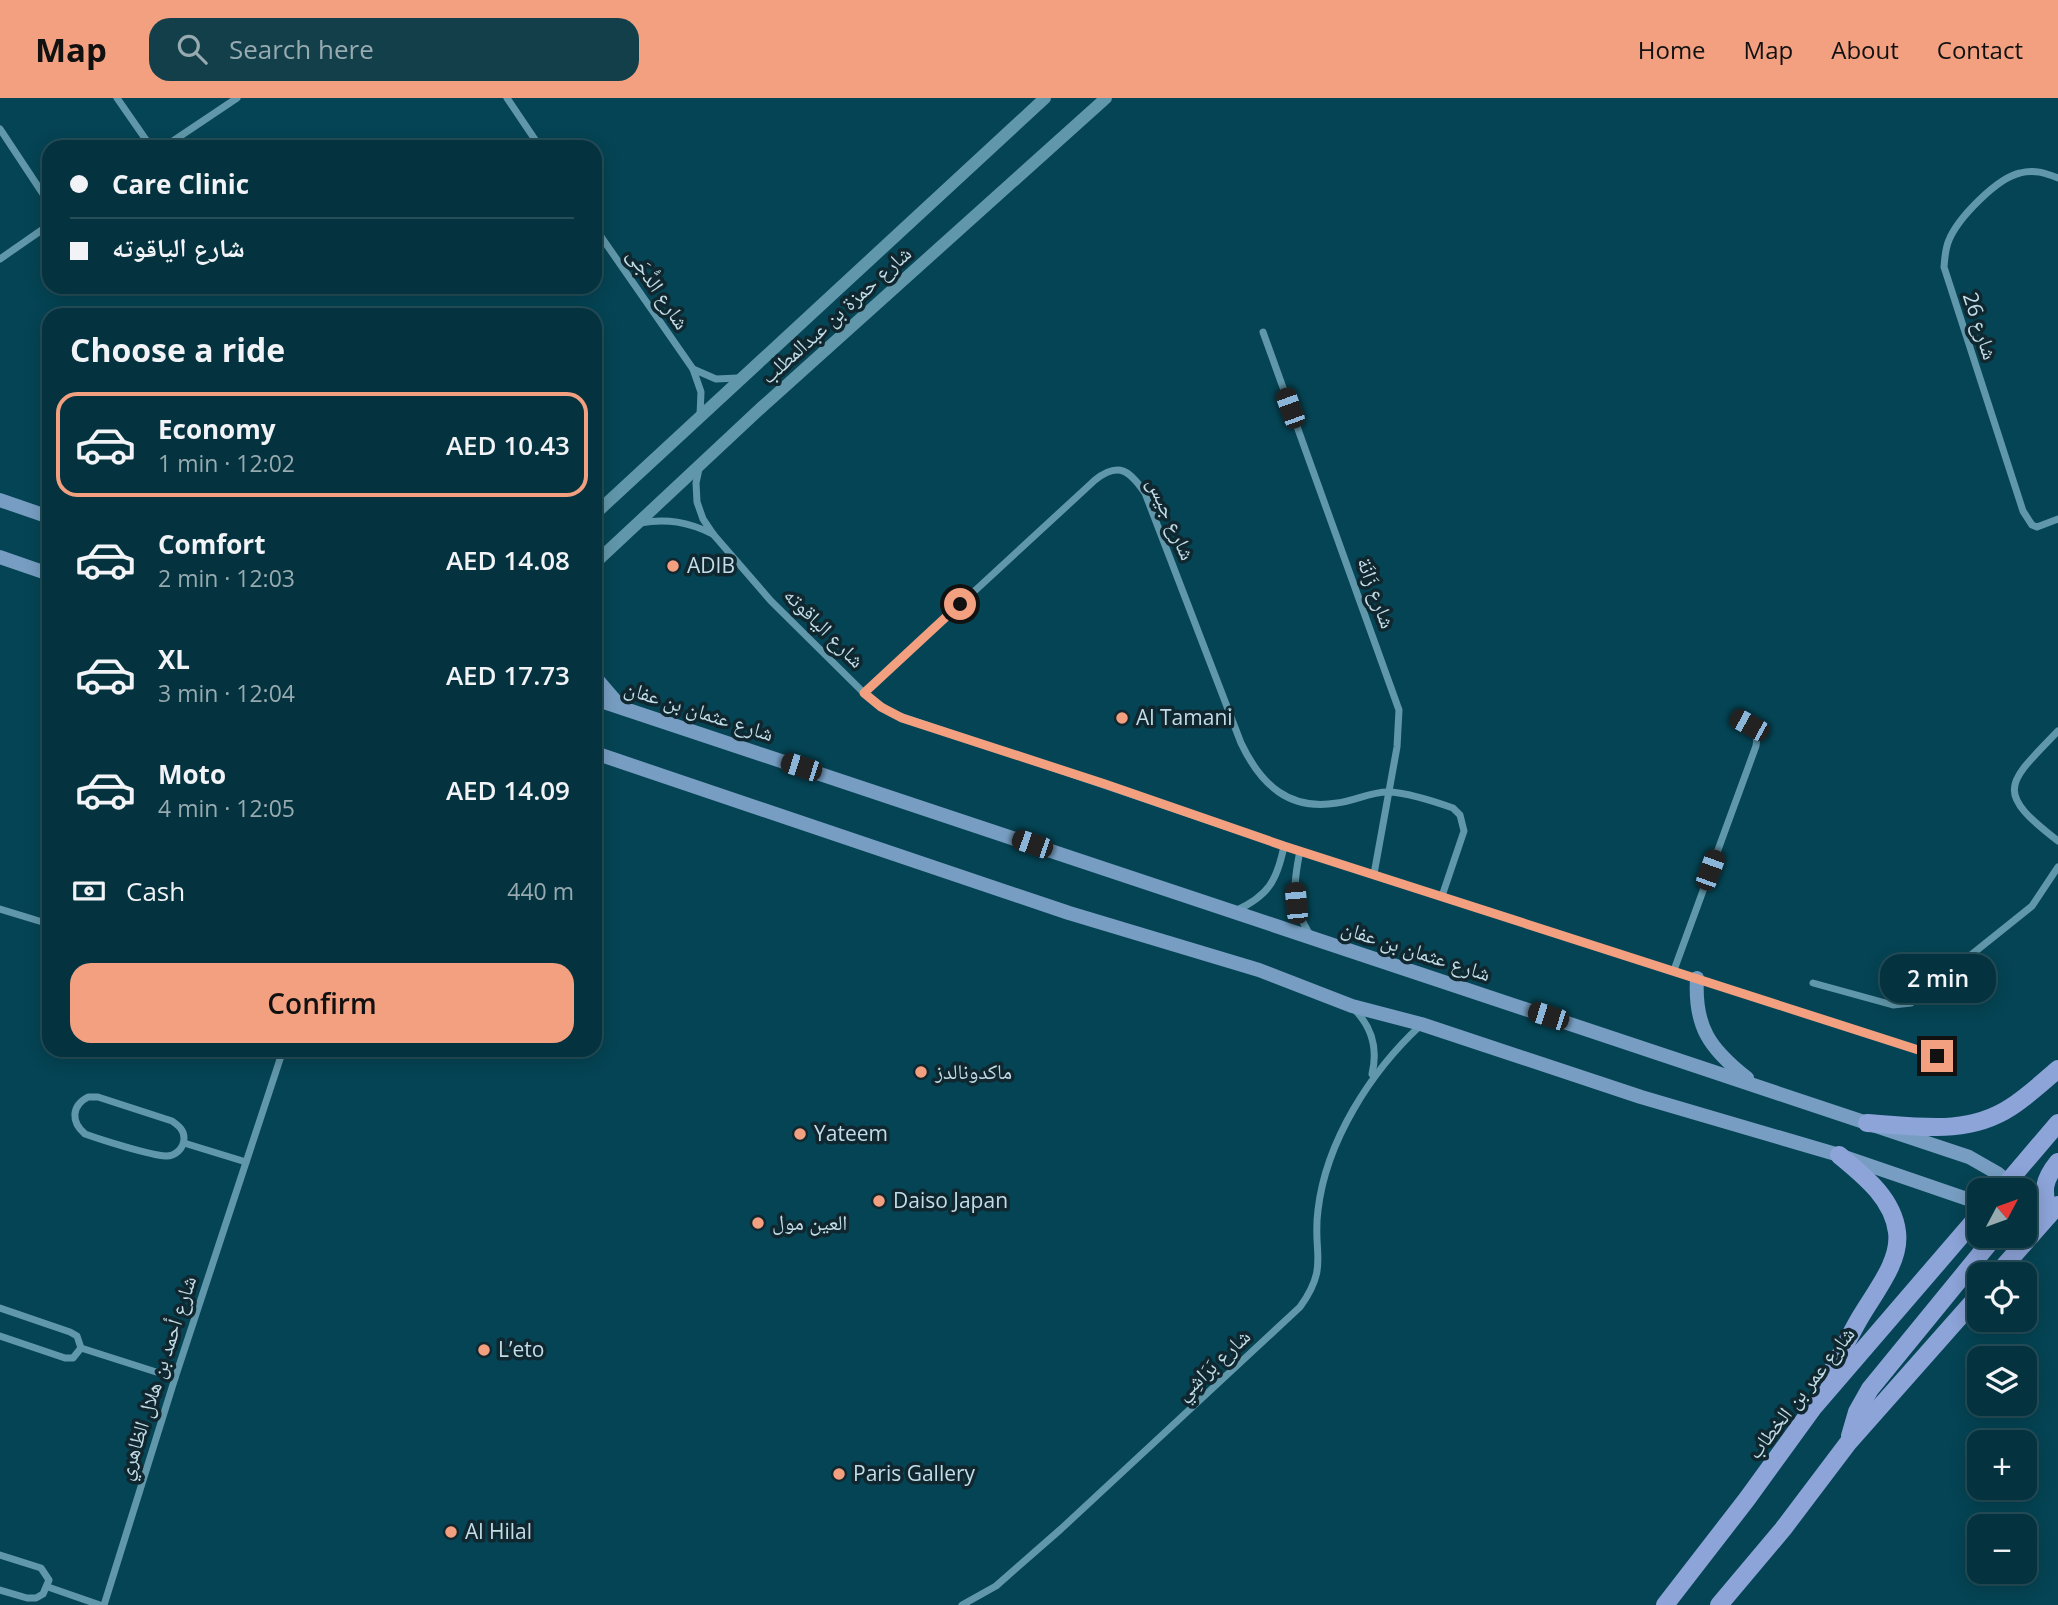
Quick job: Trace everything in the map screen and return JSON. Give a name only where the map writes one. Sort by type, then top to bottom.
[{"type":"main road","points":[[0,500],[42,515]]},
{"type":"main road","points":[[0,557],[42,572]]},
{"type":"main road","points":[[602,685],[621,707]]},
{"type":"main road","name":"شارع عثمان بن عفان","points":[[602,701],[1969,1157],[1996,1178]]},
{"type":"main road","points":[[602,755],[1069,913],[1259,970],[1352,1006],[1421,1024],[1641,1097],[1839,1155],[1967,1199]]},
{"type":"main road","points":[[1697,978],[1698,1015],[1704,1033],[1717,1052],[1757,1086]]},
{"type":"main road","points":[[1867,1123],[1947,1129],[1979,1122],[2011,1107],[2058,1069]]},
{"type":"main road","points":[[2017,1178],[2058,1123]]},
{"type":"main road","points":[[1813,1408],[1884,1278],[1894,1254],[1897,1233],[1893,1216],[1882,1196],[1868,1179],[1839,1155]]},
{"type":"main road","points":[[2008,1262],[2050,1215],[2043,1189],[2046,1179],[2058,1162]]},
{"type":"main road","name":"شارع عمر بن الخطاب","points":[[1665,1605],[1813,1408],[1967,1229]]},
{"type":"main road","points":[[1848,1443],[1857,1412],[1871,1390],[1985,1248]]},
{"type":"main road","points":[[1719,1605],[1783,1529],[1848,1443],[1967,1308]]},
{"type":"street","points":[[117,98],[146,140]]},
{"type":"street","points":[[174,140],[237,98]]},
{"type":"street","points":[[507,98],[535,140]]},
{"type":"street","name":"شارع حمزة بن عبدالمطلب","points":[[602,507],[1045,98]]},
{"type":"street","points":[[1078,123],[1097,98]]},
{"type":"street","name":"شارع حمزة بن عبدالمطلب","points":[[602,557],[1106,98]]},
{"type":"street","points":[[0,129],[42,192]]},
{"type":"street","name":"شارع 26","points":[[2058,178],[2034,171],[2014,174],[2003,181],[1961,220],[1947,244],[1944,267],[2023,511],[2027,519],[2037,527],[2058,519]]},
{"type":"street","points":[[0,259],[42,230]]},
{"type":"street","name":"شارع الدُّجَى","points":[[602,238],[693,369],[701,393],[699,417]]},
{"type":"street","name":"شارع زَانَة","points":[[1263,332],[1399,709],[1399,735],[1374,874]]},
{"type":"street","points":[[693,369],[716,379],[742,377]]},
{"type":"street","name":"شارع الياقوته","points":[[700,466],[696,484],[697,502],[703,519],[713,534],[771,601],[864,693],[881,707],[902,718],[1284,846],[1937,1056]]},
{"type":"street","name":"شارع جيس","points":[[864,693],[1094,480],[1112,470],[1123,470],[1131,475],[1145,494],[1241,743],[1259,775],[1272,788],[1292,801],[1315,806],[1390,792]]},
{"type":"street","name":"شارع الياقوته","points":[[638,523],[677,521],[696,525],[713,534]]},
{"type":"street","points":[[1674,970],[1756,746],[1754,729],[1735,717]]},
{"type":"street","points":[[2058,731],[2021,770],[2014,795],[2020,809],[2030,820],[2058,841]]},
{"type":"street","points":[[1390,792],[1453,808],[1460,816],[1464,831],[1442,895]]},
{"type":"street","points":[[1233,911],[1250,904],[1265,892],[1276,877],[1284,846]]},
{"type":"street","points":[[1300,851],[1294,885],[1296,903],[1312,938]]},
{"type":"street","points":[[1813,983],[1893,1005],[1911,1003],[2032,906],[2058,867]]},
{"type":"street","points":[[0,909],[42,923]]},
{"type":"street","name":"شارع بَرَاشِي","points":[[962,1605],[996,1586],[1061,1529],[1300,1307],[1312,1290],[1320,1255],[1316,1229],[1321,1190],[1337,1143],[1371,1079],[1375,1063],[1375,1047],[1363,1018],[1352,1006]]},
{"type":"street","name":"شارع بَرَاشِي","points":[[1371,1079],[1421,1024]]},
{"type":"street","name":"شارع أحمد بن هلال الظاهري","points":[[48,1587],[102,1605],[281,1057]]},
{"type":"street","points":[[88,1097],[98,1097],[172,1121],[184,1134],[184,1143],[180,1150],[167,1156],[94,1137],[78,1128],[74,1119],[75,1110],[80,1102],[88,1097]]},
{"type":"street","points":[[184,1143],[246,1163]]},
{"type":"street","points":[[0,1308],[70,1332],[77,1336],[81,1348]]},
{"type":"street","points":[[0,1336],[65,1358],[73,1358],[81,1348]]},
{"type":"street","points":[[81,1348],[175,1378]]},
{"type":"street","points":[[0,1555],[41,1568],[49,1580],[43,1594],[36,1598],[0,1590]]},
{"type":"place","name":"ADIB","points":[[673,566]]},
{"type":"place","name":"Al Tamani","points":[[1122,718]]},
{"type":"place","name":"ماكدونالدز","points":[[921,1072]]},
{"type":"place","name":"Yateem","points":[[800,1134]]},
{"type":"place","name":"Daiso Japan","points":[[879,1201]]},
{"type":"place","name":"العين مول","points":[[758,1223]]},
{"type":"place","name":"L’eto","points":[[484,1350]]},
{"type":"place","name":"Paris Gallery","points":[[839,1474]]},
{"type":"place","name":"Al Hilal","points":[[451,1532]]},
{"type":"route","points":[[960,604],[864,693],[881,707],[902,718],[1284,846],[1937,1056]]}]
